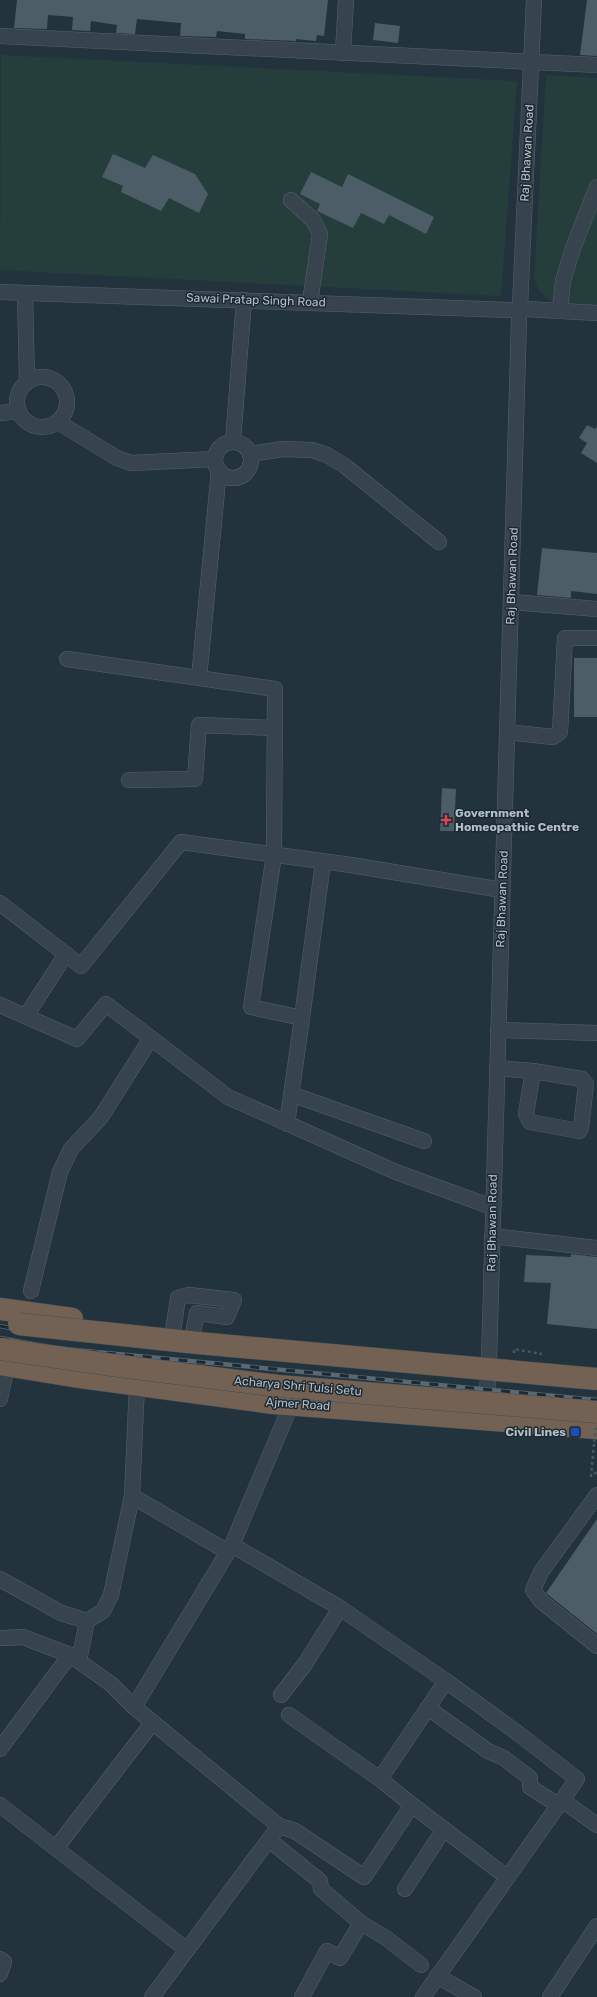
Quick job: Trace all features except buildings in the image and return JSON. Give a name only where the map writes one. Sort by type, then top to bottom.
[{"type":"highway","points":[[0,1309],[183,1332],[489,1359],[597,1372]]},
{"type":"highway","points":[[0,1320],[198,1344],[597,1379]]},
{"type":"highway","name":"Ajmer Road","points":[[2,1359],[137,1385],[274,1403],[485,1418],[596,1435]]},
{"type":"highway","name":"Acharya Shri Tulsi Setu","points":[[2,1359],[119,1366],[278,1386],[597,1412]]},
{"type":"street","points":[[343,53],[346,0]]},
{"type":"street","name":"Raj Bhawan Road","points":[[485,1418],[489,1359],[492,1207],[512,602],[519,311],[534,0]]},
{"type":"street","points":[[0,36],[597,65]]},
{"type":"street","points":[[560,311],[563,281],[573,248],[597,187]]},
{"type":"street","points":[[291,200],[313,220],[320,234],[310,302]]},
{"type":"street","name":"Sawai Pratap Singh Road","points":[[0,292],[310,302],[519,311],[597,312]]},
{"type":"street","points":[[25,293],[27,382],[18,395],[18,411],[28,423],[36,427],[43,428],[58,422],[64,416],[68,402],[62,387],[56,381],[42,377],[27,382]]},
{"type":"street","points":[[233,442],[244,300]]},
{"type":"street","points":[[0,413],[18,411]]},
{"type":"street","points":[[58,422],[118,458],[131,462],[217,464]]},
{"type":"street","points":[[199,678],[217,464],[216,454],[223,445],[233,442],[244,445],[250,454],[250,465],[244,474],[239,477],[226,477],[217,464]]},
{"type":"street","points":[[250,454],[283,449],[312,450],[327,455],[345,466],[439,542]]},
{"type":"street","points":[[512,602],[597,609]]},
{"type":"street","points":[[507,732],[552,737],[560,732],[565,638],[597,638]]},
{"type":"street","points":[[67,659],[275,689],[274,855],[251,1008],[302,1018]]},
{"type":"street","points":[[129,780],[195,779],[199,725],[274,728]]},
{"type":"street","points":[[0,903],[81,966],[181,842],[323,862],[502,890]]},
{"type":"street","points":[[288,1124],[323,862]]},
{"type":"street","points":[[26,1016],[66,954]]},
{"type":"street","points":[[0,1005],[77,1039],[106,1004],[228,1097],[396,1172],[492,1207]]},
{"type":"street","points":[[498,1030],[597,1033]]},
{"type":"street","points":[[32,1291],[60,1172],[70,1149],[101,1117],[151,1038]]},
{"type":"street","points":[[497,1068],[533,1071],[582,1079],[585,1081],[586,1084],[581,1128],[578,1131],[530,1122],[527,1119],[526,1114],[533,1071]]},
{"type":"street","points":[[291,1094],[424,1141]]},
{"type":"street","points":[[492,1236],[595,1245]]},
{"type":"street","points":[[0,1399],[2,1359]]},
{"type":"street","points":[[0,1749],[75,1658],[87,1621],[103,1611],[111,1595],[132,1496],[137,1385]]},
{"type":"street","points":[[134,1707],[230,1549],[288,1412],[289,1403]]},
{"type":"street","points":[[597,1495],[541,1572],[533,1590],[541,1601],[597,1646]]},
{"type":"street","points":[[132,1496],[340,1608],[446,1681],[519,1734],[577,1779],[507,1876],[423,1997]]},
{"type":"street","points":[[0,1579],[61,1613],[87,1621]]},
{"type":"street","points":[[281,1695],[305,1664],[340,1608]]},
{"type":"street","points":[[2,1638],[23,1637],[75,1658],[111,1684],[134,1707],[279,1826],[295,1831],[364,1877],[412,1805]]},
{"type":"street","points":[[380,1779],[446,1681]]},
{"type":"street","points":[[428,1708],[450,1722],[488,1751],[504,1758],[530,1778],[530,1788],[560,1803],[597,1825]]},
{"type":"street","points":[[289,1715],[380,1779],[412,1805],[507,1876]]},
{"type":"street","points":[[56,1848],[153,1722]]},
{"type":"street","points":[[0,1805],[187,1950]]},
{"type":"street","points":[[152,1997],[279,1826]]},
{"type":"street","points":[[405,1889],[444,1829]]},
{"type":"street","points":[[269,1840],[320,1881],[321,1889],[361,1923],[386,1938],[421,1965]]},
{"type":"street","points":[[302,1997],[327,1952],[340,1958],[361,1923]]},
{"type":"street","points":[[550,1997],[597,1926]]},
{"type":"street","points":[[0,1959],[4,1962],[0,1974]]},
{"type":"street","points":[[437,1976],[474,1997]]},
{"type":"path","points":[[596,1435],[591,1476],[597,1472]]},
{"type":"green space","points":[[1,55],[517,81],[501,296],[0,270]]},
{"type":"green space","points":[[546,75],[597,78],[597,306],[568,306],[553,302],[547,299],[541,292],[534,279]]},
{"type":"railway","points":[[0,1326],[51,1336],[158,1348],[597,1387]]},
{"type":"railway","points":[[0,1338],[54,1348],[597,1400]]},
{"type":"place","name":"Government Homeopathic Centre","points":[[446,820]]},
{"type":"place","name":"Civil Lines","points":[[575,1432]]}]
